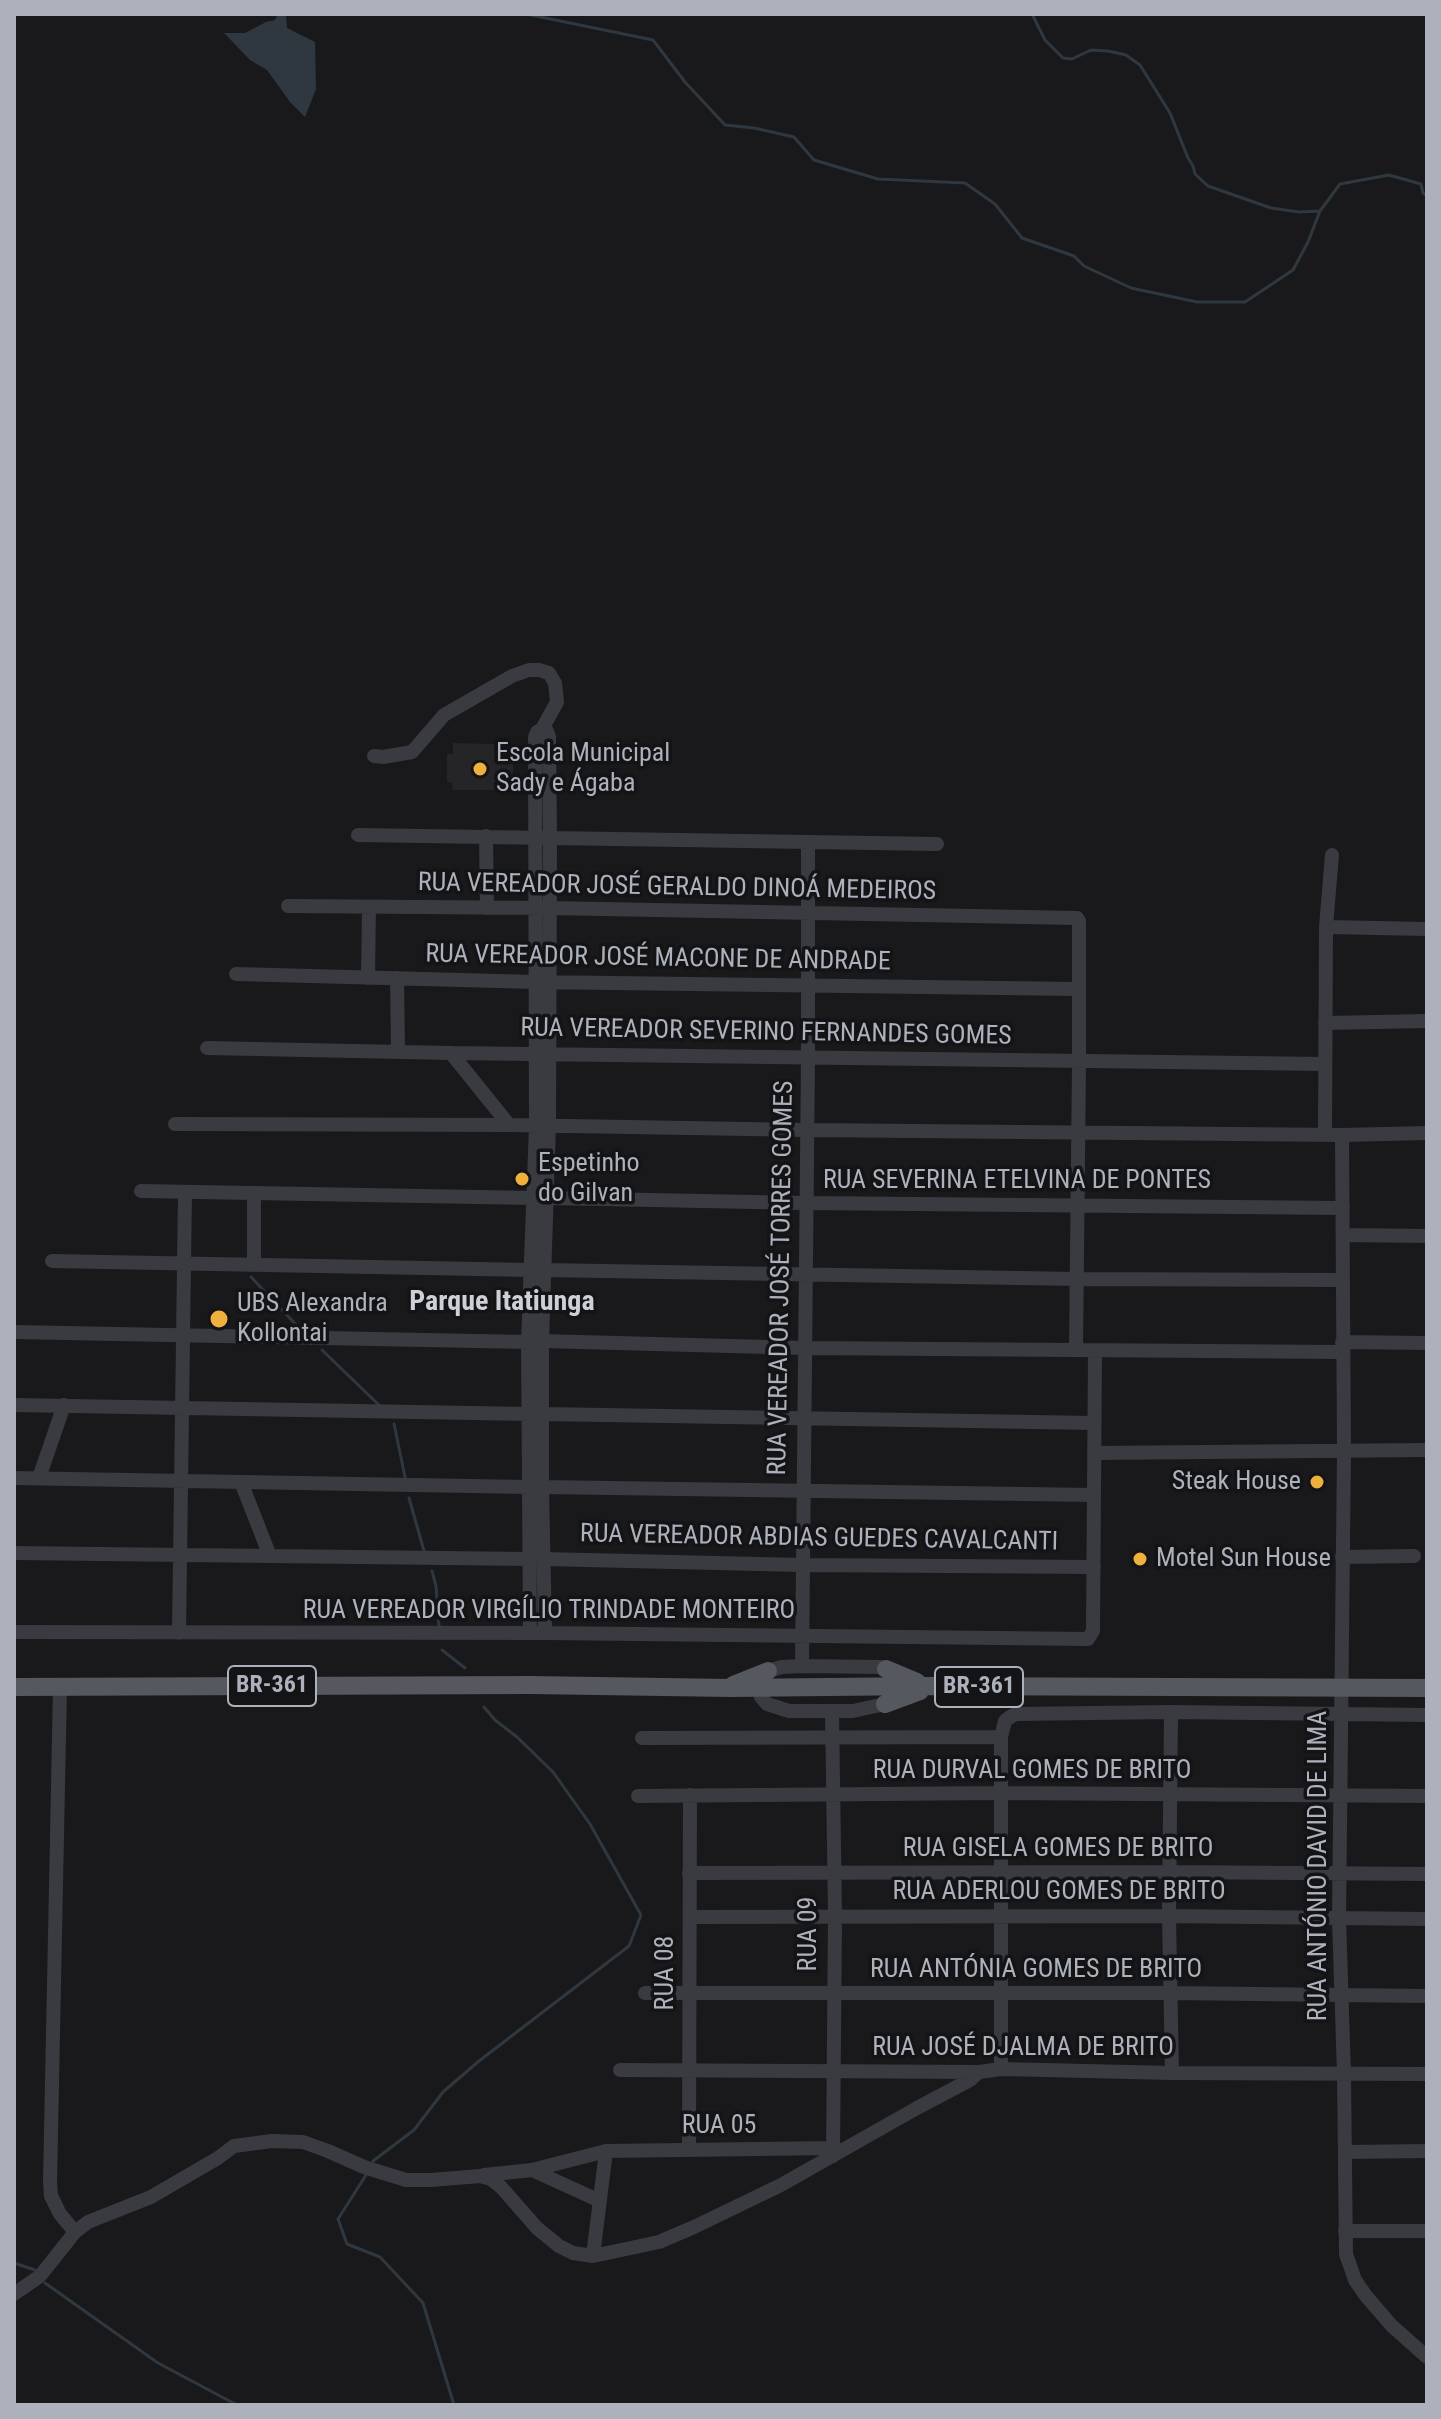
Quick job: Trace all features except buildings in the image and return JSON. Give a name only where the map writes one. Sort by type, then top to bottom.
[{"type":"main road","name":"BR-361","points":[[765,1688],[890,1678],[929,1686],[1427,1688]]},
{"type":"main road","name":"BR-361","points":[[14,1687],[530,1685],[728,1688]]},
{"type":"main road","points":[[885,1704],[929,1686]]},
{"type":"main road","points":[[728,1688],[765,1688]]},
{"type":"main road","points":[[728,1688],[765,1688]]},
{"type":"street","points":[[374,756],[412,752],[444,715],[512,676],[529,670],[549,673],[558,693],[557,702],[535,737],[550,908],[542,982],[542,1125],[535,1342],[536,1559],[530,1633]]},
{"type":"street","points":[[358,835],[937,844]]},
{"type":"street","points":[[486,836],[487,908]]},
{"type":"street","points":[[542,982],[534,908],[543,837]]},
{"type":"street","name":"RUA VEREADOR JOSÉ TORRES GOMES","points":[[802,1666],[808,842]]},
{"type":"street","points":[[1325,1134],[1326,927],[1332,855]]},
{"type":"street","name":"RUA VEREADOR JOSÉ GERALDO DINOÁ MEDEIROS","points":[[288,906],[1066,917],[1079,921],[1079,989]]},
{"type":"street","points":[[368,978],[369,907]]},
{"type":"street","points":[[1326,927],[1427,929]]},
{"type":"street","name":"RUA VEREADOR JOSÉ MACONE DE ANDRADE","points":[[236,974],[542,982],[1079,989]]},
{"type":"street","points":[[397,978],[398,1052]]},
{"type":"street","points":[[1076,1350],[1079,989]]},
{"type":"street","points":[[1325,1023],[1427,1021]]},
{"type":"street","name":"RUA VEREADOR SEVERINO FERNANDES GOMES","points":[[207,1048],[1325,1064]]},
{"type":"street","points":[[451,1053],[509,1125]]},
{"type":"street","points":[[175,1124],[542,1125],[1342,1135],[1427,1133]]},
{"type":"street","name":"RUA ANTÓNIO DAVID DE LIMA","points":[[1342,1135],[1344,1450],[1339,1919],[1346,2254],[1355,2280],[1392,2326],[1427,2357]]},
{"type":"street","name":"RUA SEVERINA ETELVINA DE PONTES","points":[[141,1191],[806,1203],[1343,1208]]},
{"type":"street","points":[[179,1633],[185,1192]]},
{"type":"street","points":[[254,1193],[254,1265]]},
{"type":"street","points":[[1343,1235],[1427,1236]]},
{"type":"street","points":[[52,1261],[805,1275],[1342,1280]]},
{"type":"street","points":[[14,1332],[1095,1351],[1427,1343]]},
{"type":"street","points":[[1094,1567],[1095,1351]]},
{"type":"street","points":[[14,1405],[1094,1423]]},
{"type":"street","points":[[39,1478],[64,1405]]},
{"type":"street","points":[[1094,1453],[1427,1450]]},
{"type":"street","points":[[14,1478],[1094,1495]]},
{"type":"street","points":[[241,1482],[270,1556]]},
{"type":"street","name":"RUA VEREADOR ABDIAS GUEDES CAVALCANTI","points":[[14,1553],[1094,1567]]},
{"type":"street","points":[[1342,1557],[1414,1556]]},
{"type":"street","points":[[536,1559],[545,1633]]},
{"type":"street","name":"RUA VEREADOR VIRGÍLIO TRINDADE MONTEIRO","points":[[14,1632],[545,1633],[1088,1639],[1093,1631],[1094,1567]]},
{"type":"street","points":[[865,1666],[890,1678],[885,1704],[853,1711],[781,1710],[765,1688],[782,1667],[865,1666]]},
{"type":"street","points":[[14,2294],[40,2276],[75,2232],[60,2214],[51,2196],[50,2182],[60,1687]]},
{"type":"street","name":"RUA 09","points":[[832,1711],[835,1915],[833,2152]]},
{"type":"street","points":[[1171,1712],[1169,1916],[1172,2073]]},
{"type":"street","points":[[1001,2069],[1001,1737],[1005,1721],[1016,1714],[1427,1715]]},
{"type":"street","points":[[642,1738],[1001,1737]]},
{"type":"street","name":"RUA DURVAL GOMES DE BRITO","points":[[638,1796],[1001,1793],[1427,1796]]},
{"type":"street","name":"RUA 08","points":[[689,2150],[690,1795]]},
{"type":"street","name":"RUA GISELA GOMES DE BRITO","points":[[689,1873],[1427,1874]]},
{"type":"street","name":"RUA ADERLOU GOMES DE BRITO","points":[[690,1917],[1001,1915],[1427,1919]]},
{"type":"street","name":"RUA ANTÓNIA GOMES DE BRITO","points":[[645,1993],[1427,1996]]},
{"type":"street","name":"RUA JOSÉ DJALMA DE BRITO","points":[[620,2070],[979,2072],[1001,2069],[1427,2074]]},
{"type":"street","points":[[480,2176],[491,2179],[501,2187],[537,2228],[573,2253],[593,2256],[631,2249],[671,2237],[781,2185],[833,2152],[970,2080],[979,2072]]},
{"type":"street","name":"RUA 05","points":[[75,2232],[88,2222],[151,2197],[234,2146],[256,2142],[303,2142],[406,2180],[532,2170],[606,2151],[833,2152]]},
{"type":"street","points":[[593,2256],[606,2151]]},
{"type":"street","points":[[1346,2152],[1427,2151]]},
{"type":"street","points":[[532,2170],[600,2201]]},
{"type":"street","points":[[1345,2231],[1427,2231]]},
{"type":"shaded area","points":[[278,14],[286,14],[287,28],[315,42],[316,89],[305,117],[267,70],[250,60],[224,33],[245,33],[275,20]]},
{"type":"shaded area","name":"Escola Municipal Sady e Ágaba","points":[[453,743],[494,744],[494,755],[513,756],[513,783],[494,782],[494,790],[453,790],[452,783],[447,782],[447,754],[453,754]]},
{"type":"waterway","points":[[526,14],[653,40],[685,82],[725,125],[794,137],[814,160],[878,179],[965,183],[995,204],[1022,238],[1074,256],[1084,266],[1131,288],[1197,302],[1245,302],[1293,270],[1320,211],[1340,184],[1389,175],[1421,184],[1427,196]]},
{"type":"waterway","points":[[1032,14],[1045,40],[1063,58],[1072,59],[1091,50],[1108,51],[1126,55],[1140,65],[1170,113],[1195,174],[1208,186],[1271,208],[1320,211]]},
{"type":"waterway","points":[[251,1277],[301,1330]]},
{"type":"waterway","points":[[322,1350],[380,1406]]},
{"type":"waterway","points":[[394,1424],[405,1477]]},
{"type":"waterway","points":[[409,1498],[424,1551]]},
{"type":"waterway","points":[[432,1571],[439,1626]]},
{"type":"waterway","points":[[442,1650],[465,1668]]},
{"type":"waterway","points":[[373,2161],[414,2130],[443,2092],[479,2061],[629,1946],[641,1915],[590,1824],[553,1772],[484,1707]]},
{"type":"waterway","points":[[366,2175],[338,2219],[347,2244],[380,2257],[423,2303],[454,2405]]},
{"type":"waterway","points":[[14,2263],[35,2270]]},
{"type":"waterway","points":[[45,2283],[158,2363],[237,2405]]},
{"type":"place","name":"Escola Municipal Sady e Ágaba","points":[[480,769]]},
{"type":"place","name":"Espetinho do Gilvan","points":[[522,1179]]},
{"type":"place","name":"UBS Alexandra Kollontai","points":[[219,1319]]},
{"type":"place","name":"Steak House","points":[[1317,1482]]},
{"type":"place","name":"Motel Sun House","points":[[1140,1559]]},
{"type":"district","name":"Parque Itatiunga","points":[[502,1303]]}]
